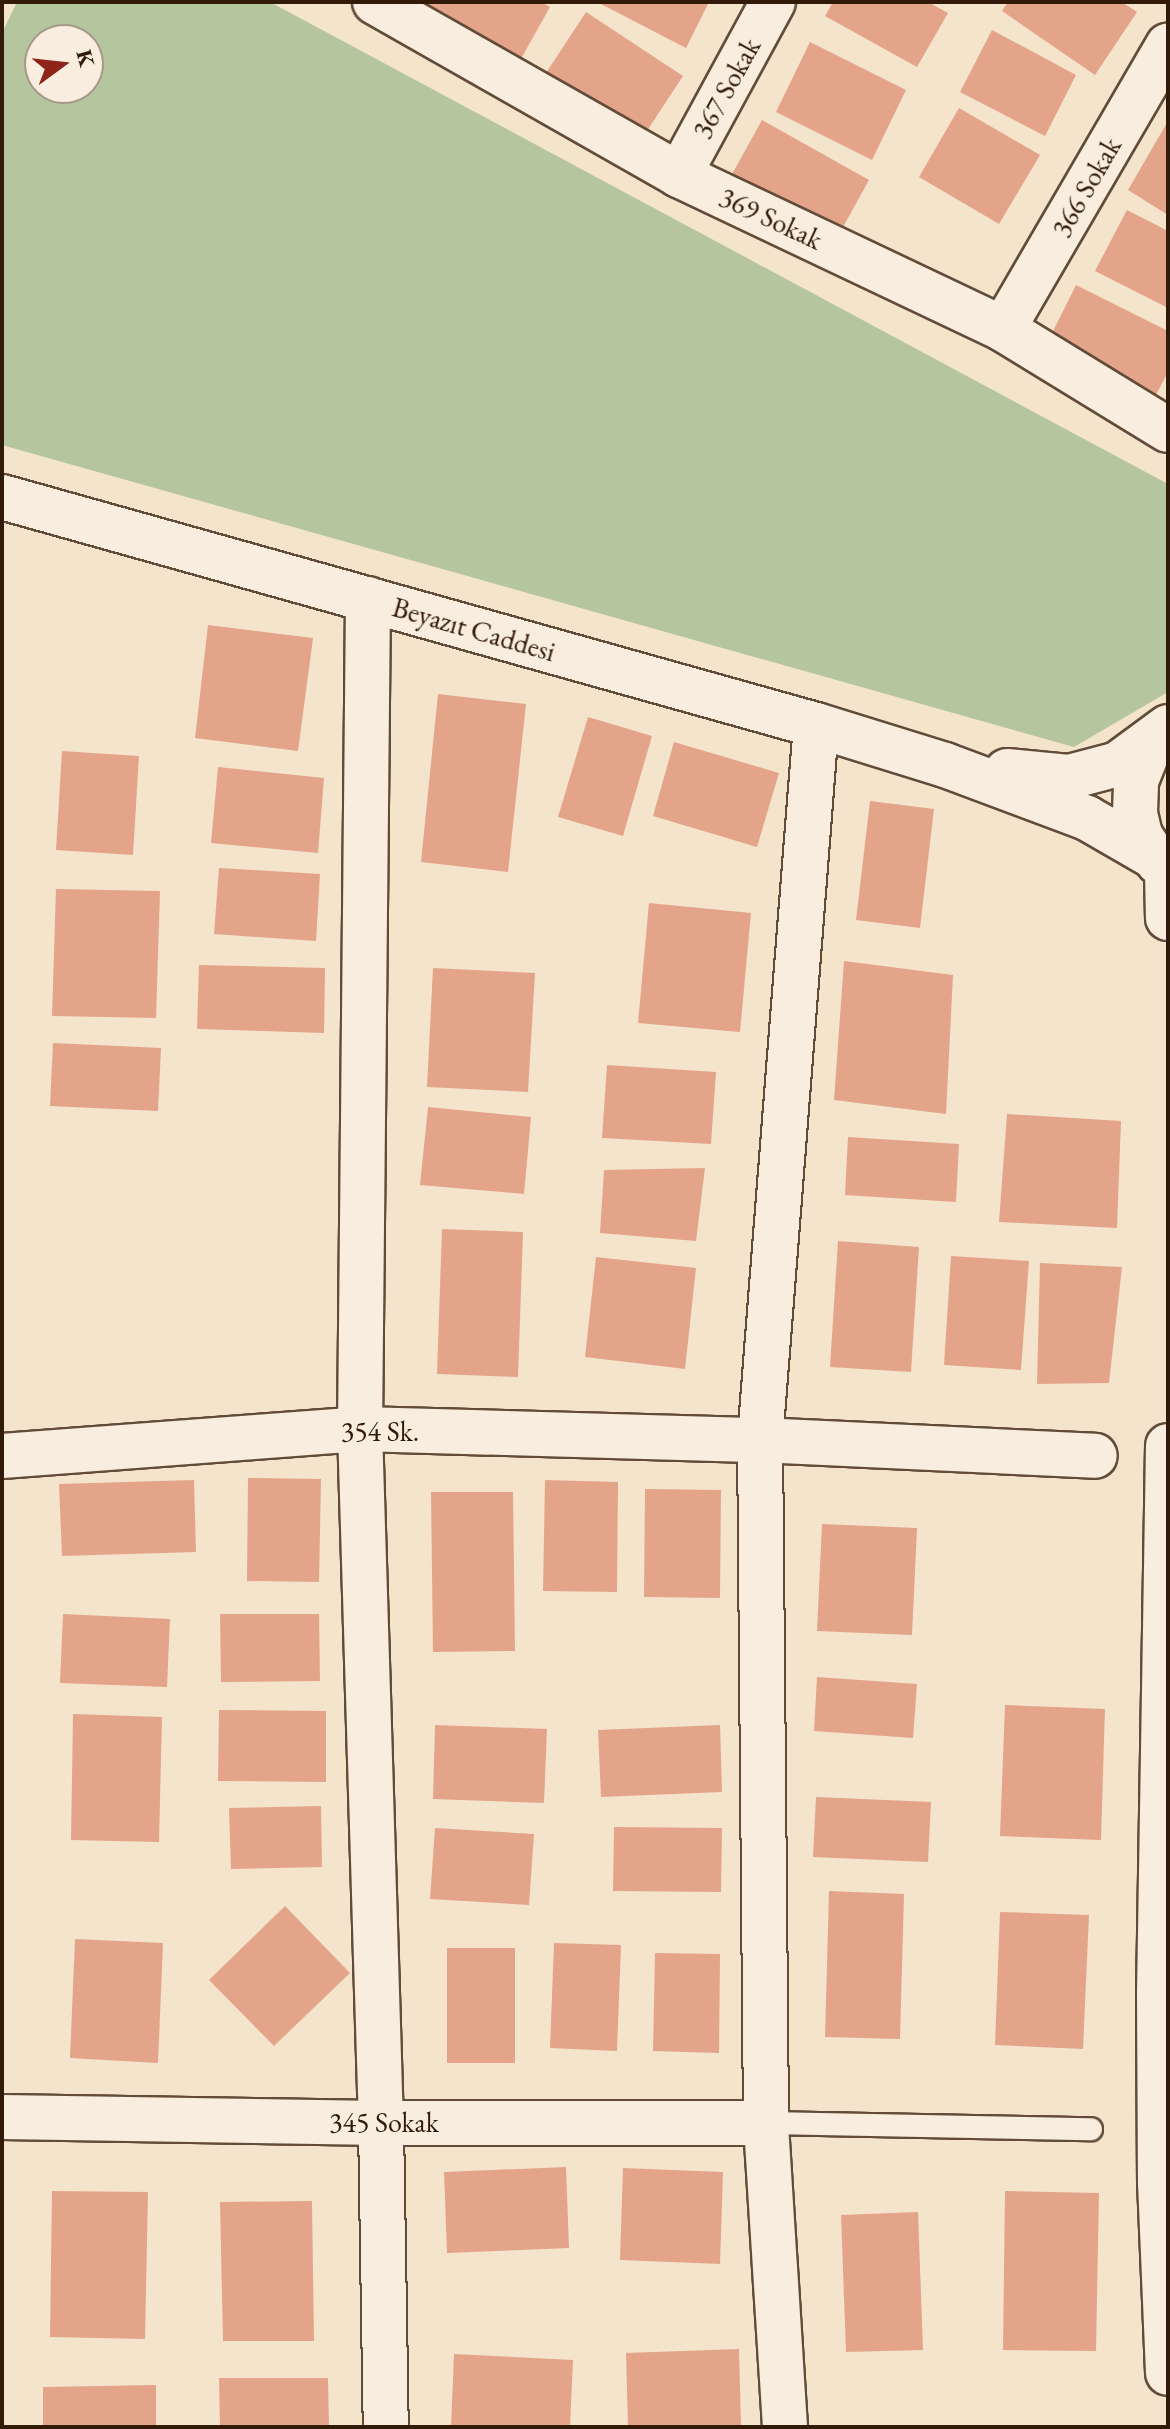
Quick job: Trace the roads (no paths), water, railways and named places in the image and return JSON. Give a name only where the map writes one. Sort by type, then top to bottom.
[{"type":"street","name":"369 Sokak","points":[[375,2],[679,175],[1003,329],[1168,430]]},
{"type":"street","name":"367 Sokak","points":[[679,175],[773,2]]},
{"type":"street","name":"366 Sokak","points":[[1003,329],[1168,45]]},
{"type":"street","name":"Beyazıt Caddesi","points":[[2,497],[816,725],[945,765]]},
{"type":"street","points":[[368,599],[360,1429],[381,2123],[386,2427]]},
{"type":"street","points":[[785,2427],[766,2123],[760,1440],[816,725]]},
{"type":"street","points":[[945,765],[1069,777],[1118,764],[1168,728]]},
{"type":"street","points":[[1168,728],[1148,751],[1136,781],[1135,813],[1140,835],[1162,866],[1168,918]]},
{"type":"street","points":[[945,765],[1087,818],[1162,866]]},
{"type":"street","name":"354 Sk.","points":[[2,1456],[360,1429],[760,1440],[1095,1456]]},
{"type":"street","points":[[1168,1446],[1163,1987],[1168,2373]]},
{"type":"street","name":"345 Sokak","points":[[2,2117],[381,2123],[766,2123]]},
{"type":"lane","points":[[766,2123],[1091,2129]]}]
